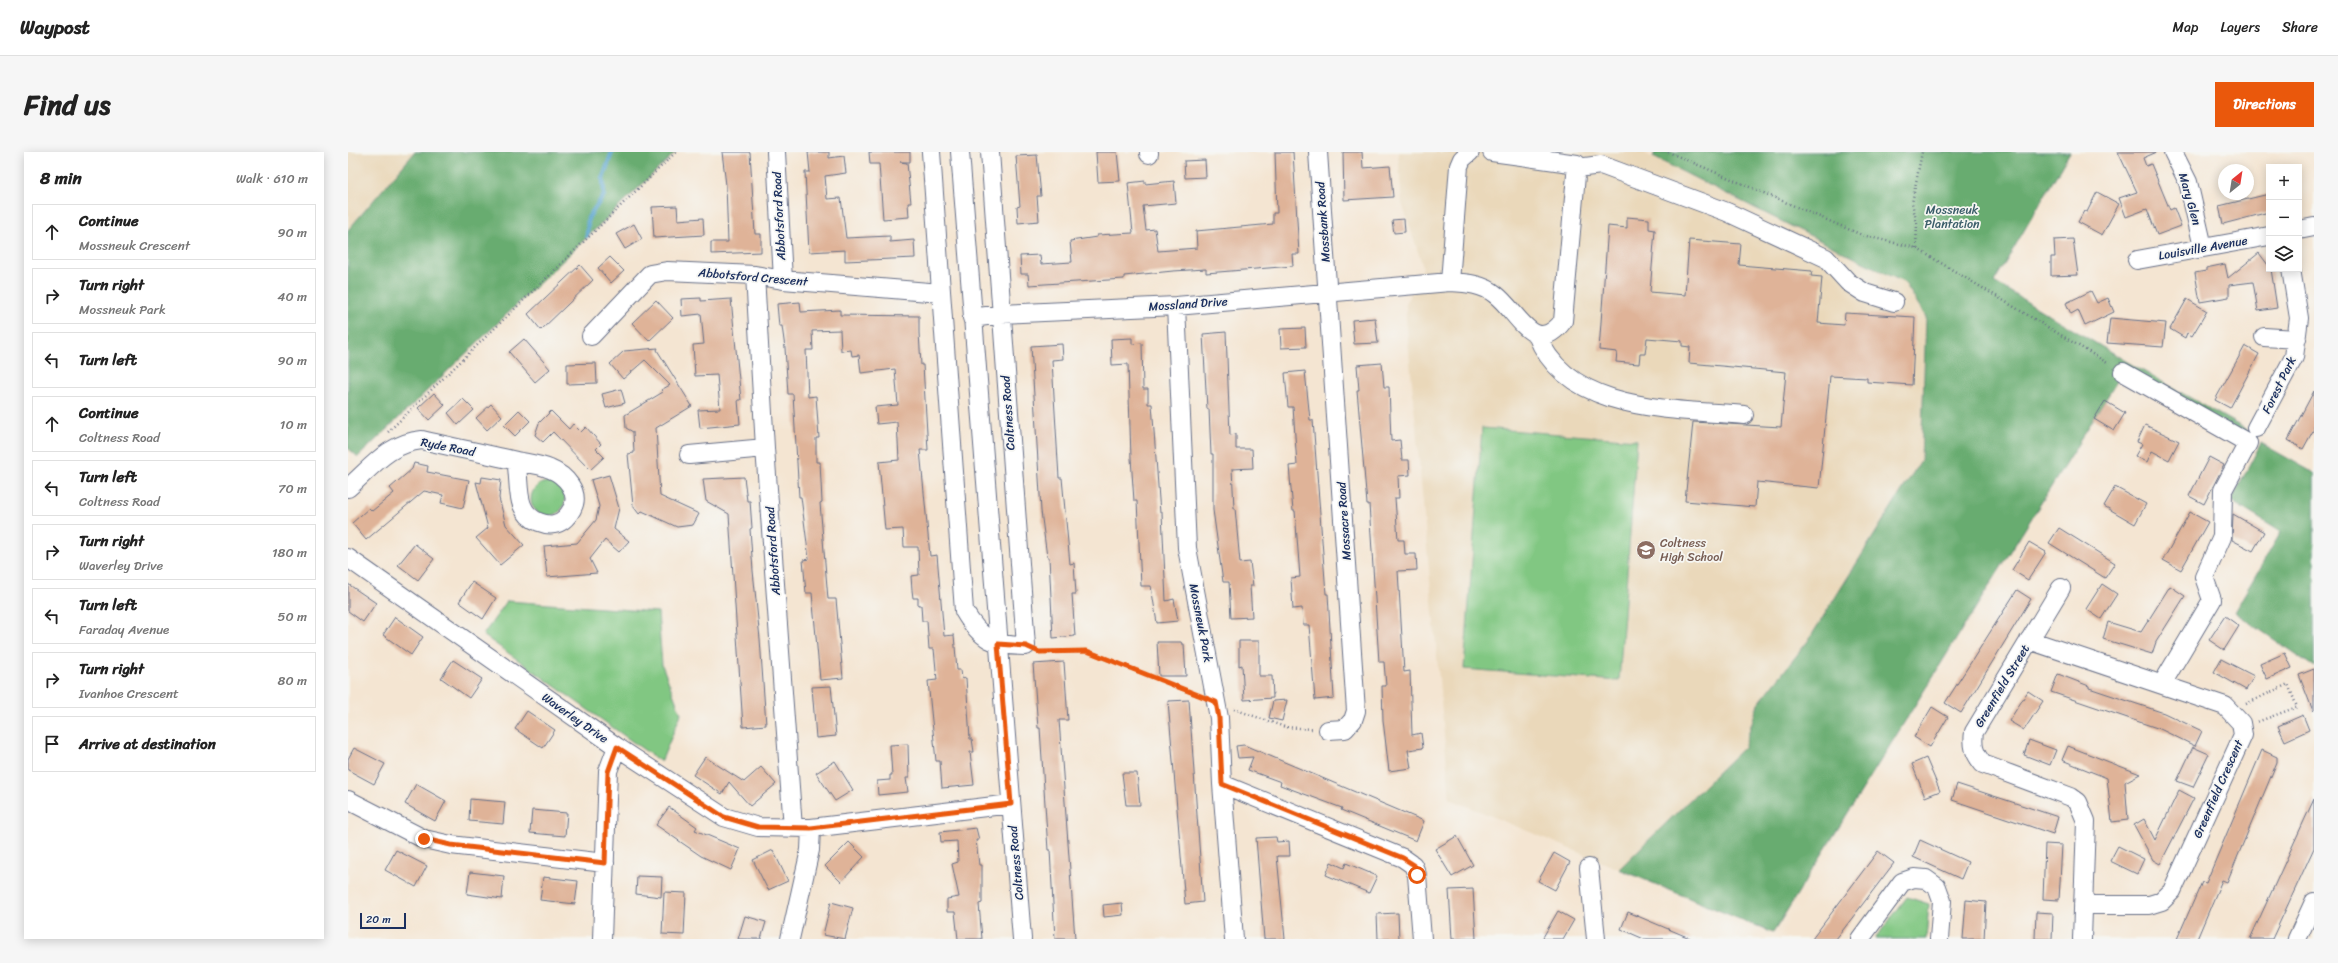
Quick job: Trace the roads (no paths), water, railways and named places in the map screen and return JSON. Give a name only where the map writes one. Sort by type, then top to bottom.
[{"type":"street","name":"Abbotsford Road","points":[[776,152],[783,280]]},
{"type":"street","points":[[931,152],[964,611],[973,627],[998,644]]},
{"type":"street","name":"Coltness Road","points":[[960,152],[1022,939]]},
{"type":"street","name":"Coltness Road","points":[[990,152],[1026,646],[998,644]]},
{"type":"street","name":"Mossbank Road","points":[[1318,152],[1328,293]]},
{"type":"street","points":[[1450,282],[1459,166],[1462,159],[1470,152]]},
{"type":"street","points":[[1492,152],[1577,164],[1563,321],[1557,330],[1547,336],[1537,335],[1543,351],[1556,366],[1582,386],[1612,400],[1643,407],[1744,415]]},
{"type":"street","name":"Mary Glen","points":[[2173,152],[2188,182],[2203,247]]},
{"type":"street","points":[[1577,168],[1601,165],[1727,212],[1826,258],[1848,282],[1866,293],[1894,302]]},
{"type":"street","points":[[2302,229],[2314,227]]},
{"type":"street","name":"Louisville Avenue","points":[[2137,260],[2266,236]]},
{"type":"street","name":"Abbotsford Crescent","points":[[591,336],[650,274],[667,271],[755,275],[783,280],[941,293]]},
{"type":"street","name":"Forest Park","points":[[2256,428],[2294,357],[2299,318],[2291,272]]},
{"type":"street","name":"Abbotsford Road","points":[[755,275],[765,448],[793,828]]},
{"type":"street","name":"Mossland Drive","points":[[972,318],[1001,314],[1176,306],[1450,282],[1471,284],[1496,295],[1529,330],[1537,335]]},
{"type":"street","name":"Mossacre Road","points":[[1328,293],[1356,711],[1353,720],[1345,729],[1328,730]]},
{"type":"street","name":"Mossneuk Park","points":[[1176,306],[1187,548],[1219,718],[1222,784],[1234,939]]},
{"type":"street","points":[[2264,337],[2297,339]]},
{"type":"street","points":[[2123,372],[2248,443],[2223,490],[2222,538],[2204,577],[2212,600],[2162,684]]},
{"type":"street","name":"Ryde Road","points":[[348,488],[396,446],[408,441],[422,440],[516,461]]},
{"type":"street","points":[[689,455],[765,448]]},
{"type":"street","name":"Waverley Drive","points":[[348,558],[617,747],[724,817],[758,827],[811,828],[1011,804]]},
{"type":"street","name":"Greenfield Street","points":[[2061,588],[1974,732],[1972,744],[1976,755],[1983,764],[2071,797],[2078,802],[2086,821],[2082,939]]},
{"type":"street","name":"Greenfield Crescent","points":[[2029,640],[2225,706],[2241,723],[2243,735],[2172,891],[2162,901],[2149,905],[2083,905]]},
{"type":"street","points":[[602,939],[608,772],[617,747]]},
{"type":"street","points":[[1222,784],[1403,858],[1414,865],[1417,875],[1422,939]]},
{"type":"street","points":[[348,800],[406,831],[438,842],[605,863]]},
{"type":"street","points":[[790,939],[810,850],[811,828]]},
{"type":"street","points":[[1590,868],[1596,939]]},
{"type":"street","points":[[1860,939],[1902,882],[1914,878],[1926,879],[1937,887],[1940,894],[1942,901],[1939,939]]},
{"type":"street","points":[[2297,939],[2314,902]]},
{"type":"waterway","points":[[587,236],[588,218],[604,195],[603,178],[612,152]]},
{"type":"place","name":"Coltness High School","points":[[1646,550]]},
{"type":"park label","name":"Mossneuk Plantation","points":[[1952,217]]}]
